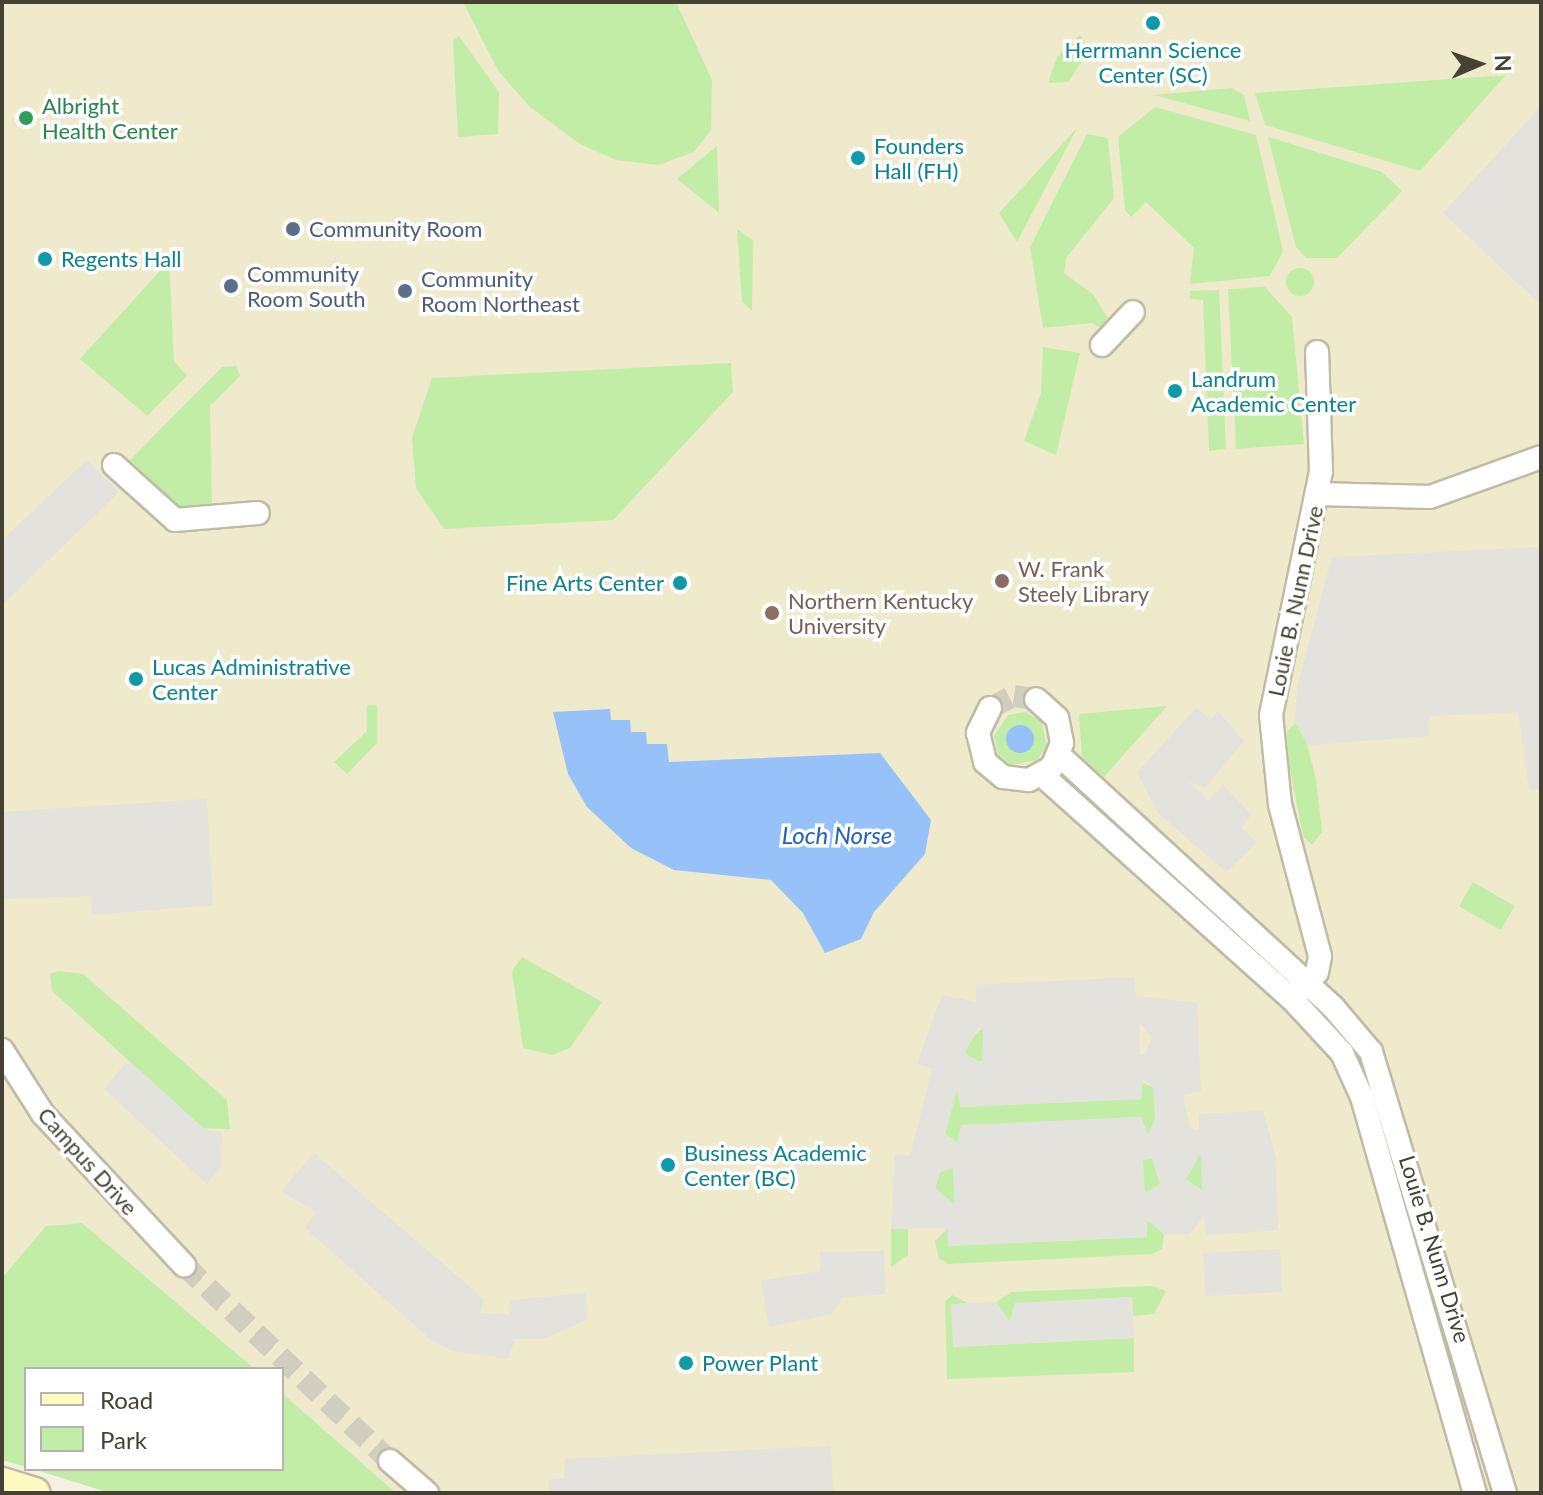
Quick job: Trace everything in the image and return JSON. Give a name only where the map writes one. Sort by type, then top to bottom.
[{"type":"street","points":[[1102,345],[1133,312]]},
{"type":"street","name":"Louie B. Nunn Drive","points":[[1298,991],[1320,956],[1280,805],[1271,715],[1318,494],[1317,352]]},
{"type":"street","points":[[1318,494],[1430,497],[1541,457]]},
{"type":"street","points":[[114,465],[175,520],[258,513]]},
{"type":"street","points":[[990,708],[978,733],[985,762],[1016,781],[1042,775],[1059,755],[1057,718],[1036,699]]},
{"type":"street","name":"Louie B. Nunn Drive","points":[[1059,755],[1298,991],[1342,1053],[1362,1097],[1475,1493]]},
{"type":"street","name":"Louie B. Nunn Drive","points":[[1042,775],[1371,1052],[1387,1089],[1505,1493]]},
{"type":"street","name":"Campus Drive","points":[[2,1050],[43,1114],[184,1265]]},
{"type":"street","points":[[390,1461],[427,1493]]},
{"type":"street","points":[[2,1483],[35,1493]]},
{"type":"shaded area","name":"Northern Kentucky University","points":[[2,2],[1541,2],[1541,1493],[396,1493],[284,1395],[284,1367],[253,1367],[82,1223],[46,1226],[2,1278]]},
{"type":"shaded area","points":[[1541,106],[1541,305],[1443,213]]},
{"type":"shaded area","points":[[87,460],[119,492],[2,605],[2,540]]},
{"type":"shaded area","points":[[1541,547],[1541,789],[1529,790],[1518,712],[1430,716],[1429,736],[1308,745],[1295,723],[1297,687],[1332,557]]},
{"type":"shaded area","points":[[1197,707],[1210,720],[1218,711],[1244,741],[1205,788],[1188,781],[1208,800],[1223,785],[1251,814],[1242,828],[1257,843],[1226,872],[1158,813],[1137,772]]},
{"type":"shaded area","points":[[207,799],[213,905],[92,915],[90,896],[2,899],[2,812]]},
{"type":"shaded area","points":[[1134,977],[1136,996],[1197,1003],[1201,1092],[1183,1095],[1190,1128],[1199,1131],[1199,1114],[1263,1111],[1276,1157],[1278,1230],[1206,1235],[1204,1216],[1190,1234],[1164,1234],[1147,1219],[1147,1237],[948,1246],[947,1228],[891,1229],[895,1154],[910,1156],[932,1069],[917,1063],[942,995],[976,1002],[976,985]],"holes":[[[1139,1022],[1152,1037],[1145,1055],[1140,1055]],[[978,1028],[983,1028],[982,1063],[965,1053]],[[1143,1080],[1153,1087],[1156,1116],[1148,1135],[1141,1117],[961,1125],[958,1143],[945,1134],[957,1089],[961,1107],[1141,1099]],[[1199,1155],[1202,1191],[1186,1179]],[[1152,1158],[1160,1184],[1145,1194],[1143,1160]],[[953,1168],[955,1203],[935,1188],[940,1172]]]},
{"type":"shaded area","points":[[128,1060],[203,1128],[222,1133],[221,1167],[207,1184],[104,1089]]},
{"type":"shaded area","points":[[314,1153],[484,1299],[481,1313],[509,1315],[510,1300],[586,1293],[587,1320],[542,1339],[515,1339],[508,1359],[453,1351],[431,1340],[305,1228],[316,1212],[281,1191]]},
{"type":"shaded area","points":[[1280,1249],[1282,1292],[1205,1296],[1203,1253]]},
{"type":"shaded area","points":[[884,1251],[886,1294],[843,1297],[832,1314],[769,1327],[761,1281],[820,1271],[820,1252]]},
{"type":"shaded area","points":[[1132,1297],[1134,1338],[953,1347],[951,1304],[996,1302],[1010,1322],[1015,1303]]},
{"type":"shaded area","points":[[831,1446],[833,1493],[549,1493],[548,1480],[564,1478],[565,1459]]},
{"type":"green space","points":[[463,2],[676,2],[712,80],[711,130],[694,152],[658,165],[616,160],[580,144],[530,107],[499,72]]},
{"type":"green space","points":[[1080,35],[1089,51],[1068,82],[1048,83],[1057,57]]},
{"type":"green space","points":[[459,36],[499,92],[498,134],[458,137],[453,41]]},
{"type":"green space","points":[[1506,75],[1420,171],[1265,125],[1255,93]]},
{"type":"green space","points":[[1232,88],[1244,95],[1250,121],[1154,95]]},
{"type":"green space","points":[[1155,107],[1256,135],[1283,251],[1270,276],[1190,284],[1194,248],[1146,202],[1131,217],[1125,210],[1118,137]]},
{"type":"green space","points":[[1077,128],[1017,242],[999,213]]},
{"type":"green space","points":[[1087,134],[1108,138],[1114,198],[1066,258],[1064,273],[1094,295],[1111,324],[1105,331],[1092,323],[1043,328],[1030,247]]},
{"type":"green space","points":[[1268,137],[1382,172],[1402,191],[1337,258],[1306,258],[1296,247]]},
{"type":"green space","points":[[717,146],[719,213],[677,179]]},
{"type":"green space","points":[[737,229],[753,240],[752,311],[742,302]]},
{"type":"green space","points":[[169,261],[174,361],[187,376],[147,416],[80,359]]},
{"type":"green space","points":[[1300,268],[1310,272],[1314,282],[1310,292],[1300,296],[1290,292],[1286,282],[1290,272]]},
{"type":"green space","points":[[1265,287],[1292,317],[1304,444],[1236,449],[1228,289]]},
{"type":"green space","points":[[1219,290],[1226,449],[1209,451],[1203,300],[1190,299],[1190,291]]},
{"type":"green space","points":[[1043,347],[1080,353],[1056,455],[1024,441],[1041,393]]},
{"type":"green space","points":[[731,363],[733,392],[613,520],[444,529],[416,488],[412,438],[432,378]]},
{"type":"green space","points":[[236,366],[240,376],[210,406],[212,508],[183,510],[130,460],[222,367]]},
{"type":"green space","points":[[367,705],[377,705],[377,743],[347,774],[334,762],[367,731]]},
{"type":"green space","points":[[1167,706],[1104,777],[1082,758],[1079,714]]},
{"type":"green space","points":[[1025,712],[1041,721],[1047,746],[1037,760],[1011,765],[998,754],[994,736],[1008,715]]},
{"type":"green space","points":[[1295,723],[1304,732],[1316,779],[1322,832],[1312,845],[1303,836],[1289,764],[1287,732]]},
{"type":"green space","points":[[1473,882],[1515,906],[1501,930],[1459,906]]},
{"type":"green space","points":[[522,957],[602,1002],[570,1048],[552,1055],[523,1048],[512,971]]},
{"type":"green space","points":[[58,971],[83,974],[227,1100],[230,1129],[203,1128],[52,991],[50,974]]},
{"type":"green space","points":[[983,1028],[984,1061],[972,1062],[965,1053],[969,1040]]},
{"type":"green space","points":[[1140,1082],[1153,1087],[1156,1125],[1148,1135],[1141,1117],[961,1126],[958,1143],[945,1134],[957,1089],[961,1107],[1141,1099]]},
{"type":"green space","points":[[1201,1156],[1203,1191],[1186,1179]]},
{"type":"green space","points":[[1152,1158],[1160,1184],[1144,1194],[1143,1160]]},
{"type":"green space","points":[[953,1167],[955,1204],[943,1202],[935,1188],[940,1172]]},
{"type":"green space","points":[[1146,1219],[1164,1234],[1162,1249],[1152,1254],[949,1264],[939,1259],[935,1241],[948,1228],[948,1246],[1146,1237]]},
{"type":"green space","points":[[82,1223],[253,1367],[24,1367],[24,1466],[2,1460],[2,1278],[46,1226]]},
{"type":"green space","points":[[891,1229],[908,1229],[908,1255],[891,1267]]},
{"type":"green space","points":[[1152,1286],[1166,1291],[1154,1314],[1133,1316],[1132,1297],[1015,1303],[1010,1322],[996,1302],[1011,1292]]},
{"type":"green space","points":[[952,1295],[968,1303],[951,1305],[954,1347],[1134,1338],[1134,1372],[947,1379],[945,1302]]},
{"type":"green space","points":[[284,1395],[396,1493],[110,1493],[39,1471],[284,1471]]},
{"type":"water","name":"Loch Norse","points":[[610,709],[611,720],[630,720],[631,732],[646,732],[647,744],[667,744],[669,762],[880,753],[931,820],[925,854],[874,912],[861,939],[825,953],[803,913],[771,880],[674,870],[631,848],[587,807],[568,774],[553,712]]},
{"type":"water","points":[[1020,725],[1030,729],[1034,739],[1030,749],[1020,753],[1010,749],[1006,739],[1010,729]]},
{"type":"tunnel","points":[[990,708],[1014,696],[1036,699]]},
{"type":"tunnel","points":[[184,1265],[390,1461]]},
{"type":"place","name":"Herrmann Science Center (SC)","points":[[1153,23]]},
{"type":"place","name":"Albright Health Center","points":[[26,118]]},
{"type":"place","name":"Founders Hall (FH)","points":[[858,158]]},
{"type":"place","name":"Community Room","points":[[293,229]]},
{"type":"place","name":"Regents Hall","points":[[45,259]]},
{"type":"place","name":"Community Room South","points":[[231,286]]},
{"type":"place","name":"Community Room Northeast","points":[[405,291]]},
{"type":"place","name":"Landrum Academic Center","points":[[1175,391]]},
{"type":"place","name":"W. Frank Steely Library","points":[[1002,581]]},
{"type":"place","name":"Fine Arts Center","points":[[680,583]]},
{"type":"place","name":"Northern Kentucky University","points":[[772,613]]},
{"type":"place","name":"Lucas Administrative Center","points":[[136,679]]},
{"type":"place","name":"Business Academic Center (BC)","points":[[668,1165]]},
{"type":"place","name":"Power Plant","points":[[686,1363]]}]
